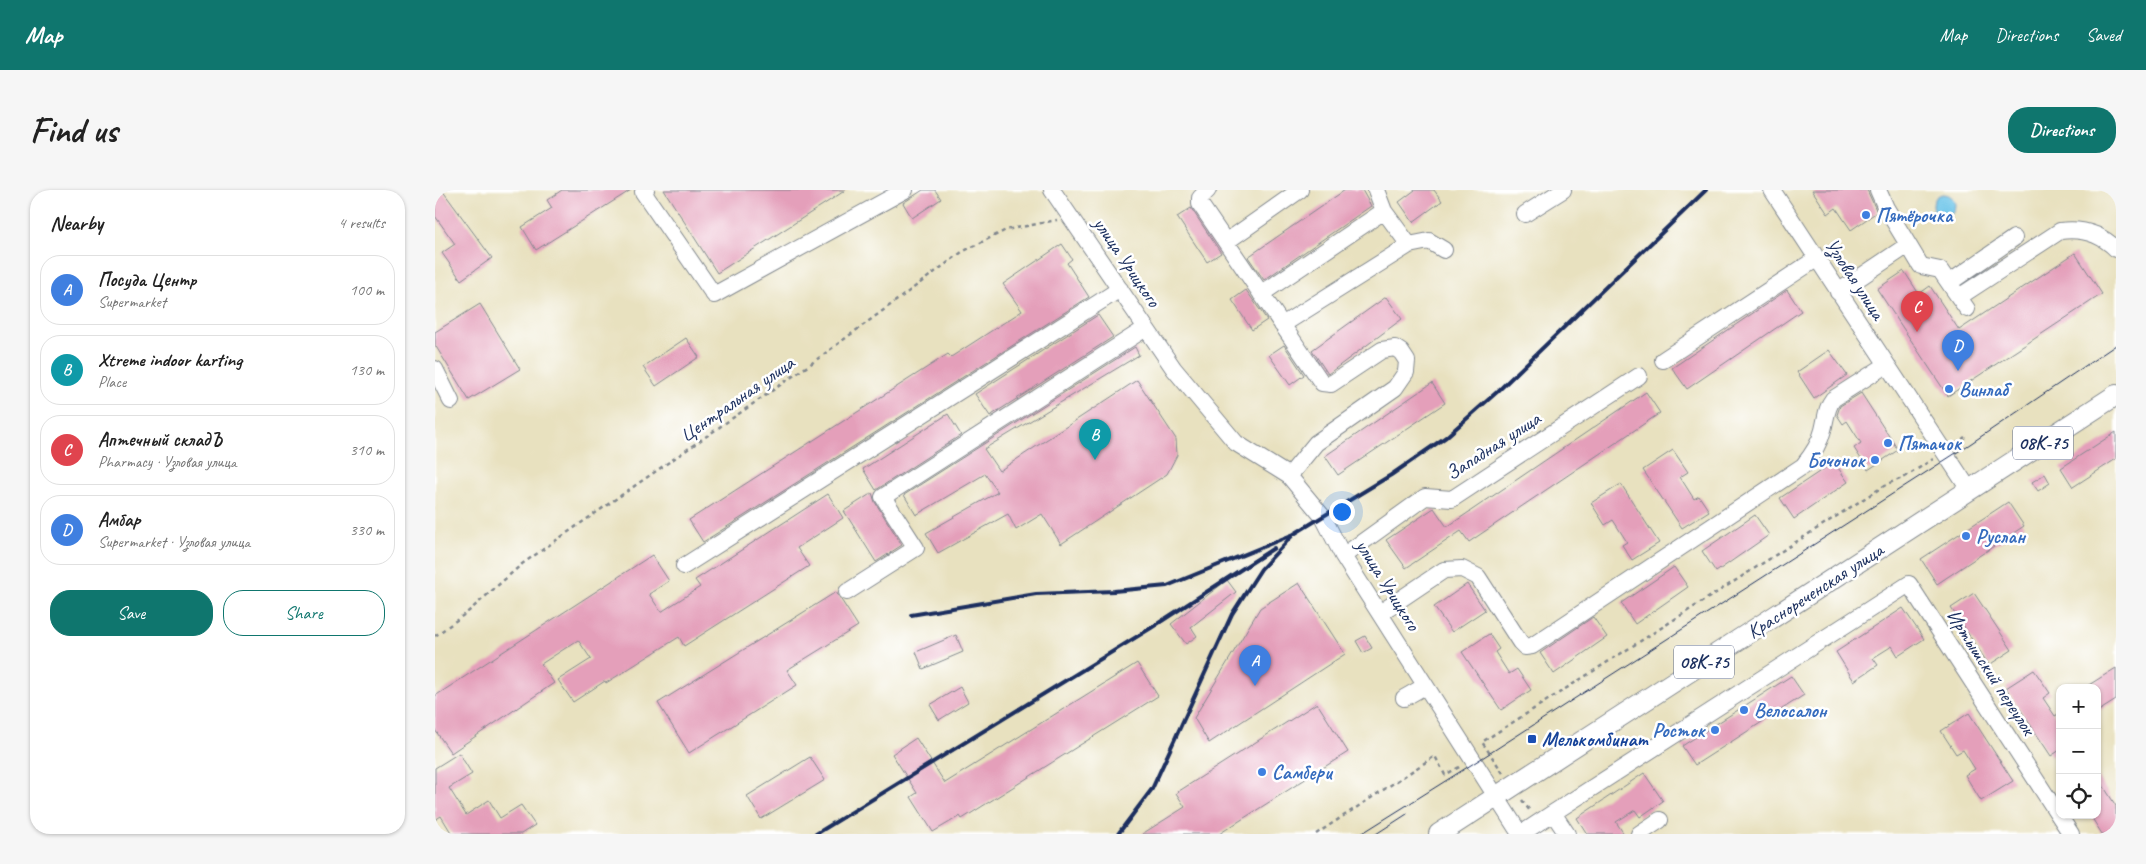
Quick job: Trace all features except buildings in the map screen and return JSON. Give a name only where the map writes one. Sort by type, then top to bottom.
[{"type":"main road","name":"Краснореченская улица","points":[[1439,834],[2116,395]]},
{"type":"street","points":[[646,190],[643,192],[714,295],[905,190]]},
{"type":"street","name":"улица Урицкого","points":[[1052,190],[1175,369],[1236,443],[1289,476],[1323,517],[1343,556],[1473,760],[1504,791],[1520,834],[1909,584]]},
{"type":"street","points":[[1208,190],[1200,198],[1200,204],[1322,383],[1331,384],[1382,350],[1395,348],[1401,352],[1407,361],[1406,372],[1395,388],[1315,443],[1289,476]]},
{"type":"street","points":[[1226,242],[1300,190]]},
{"type":"street","points":[[1376,190],[1384,211],[1409,245]]},
{"type":"street","points":[[1525,214],[1563,190]]},
{"type":"street","name":"Узловая улица","points":[[1772,190],[1970,491]]},
{"type":"street","points":[[1878,190],[1921,266],[1940,270],[1963,303],[2060,231],[2078,229],[2107,240],[2116,249]]},
{"type":"street","points":[[1261,294],[1384,211]]},
{"type":"street","points":[[1397,227],[1444,250]]},
{"type":"street","points":[[1949,283],[2014,238]]},
{"type":"street","points":[[1282,325],[1409,245],[1429,241]]},
{"type":"street","points":[[1838,292],[1908,245]]},
{"type":"street","points":[[1663,360],[1816,259]]},
{"type":"street","points":[[684,566],[1120,289]]},
{"type":"street","points":[[847,592],[916,548],[883,497],[1146,328]]},
{"type":"street","points":[[1380,614],[1444,570],[1462,569],[1478,577],[1520,642],[1525,647],[1531,646],[1803,466],[1813,454],[1823,432],[1829,404],[1833,399],[1886,365]]},
{"type":"street","points":[[435,369],[451,401]]},
{"type":"street","name":"Западная улица","points":[[1343,556],[1425,498],[1452,499],[1639,376]]},
{"type":"street","name":"Иртышский переулок","points":[[1909,584],[2071,834]]},
{"type":"street","points":[[1404,698],[1425,686]]},
{"type":"street","points":[[1553,813],[1567,834]]},
{"type":"street","points":[[1639,834],[1660,820]]},
{"type":"path","name":"Центральная улица","points":[[435,636],[469,611],[523,564],[812,364],[963,252],[1006,230],[1071,217]]},
{"type":"path","points":[[1537,807],[1529,811],[1504,791],[1488,751],[1482,742],[1887,484],[1905,477],[1965,437]]},
{"type":"path","points":[[1317,834],[1435,756],[1445,775],[1488,751]]},
{"type":"water","points":[[1940,194],[1948,194],[1955,201],[1955,209],[1948,216],[1940,216],[1933,209],[1933,201]]},
{"type":"tram line","points":[[1361,834],[1970,444],[2116,345]]},
{"type":"tram line","points":[[1376,834],[1407,814]]},
{"type":"railway","points":[[911,615],[1036,594],[1114,591],[1167,586],[1294,534],[1391,475],[1446,437],[1497,392],[1706,190]]},
{"type":"railway","points":[[1118,834],[1152,789],[1232,614],[1261,569],[1292,536]]},
{"type":"railway","points":[[816,834],[1151,628],[1274,548]]},
{"type":"place","name":"Пятёрочка","points":[[1866,215]]},
{"type":"place","name":"Аптечный складЪ","points":[[1917,332]]},
{"type":"place","name":"Амбар","points":[[1958,371]]},
{"type":"place","name":"Винлаб","points":[[1949,389]]},
{"type":"place","name":"Пятачок","points":[[1888,443]]},
{"type":"place","name":"Xtreme indoor karting","points":[[1095,460]]},
{"type":"place","name":"Бочонок","points":[[1875,460]]},
{"type":"place","name":"Руслан","points":[[1966,536]]},
{"type":"place","name":"Посуда Центр","points":[[1255,686]]},
{"type":"place","name":"Велосалон","points":[[1744,710]]},
{"type":"place","name":"Росток","points":[[1715,730]]},
{"type":"place","name":"Мелькомбинат","points":[[1532,739]]},
{"type":"place","name":"Самбери","points":[[1262,772]]}]
